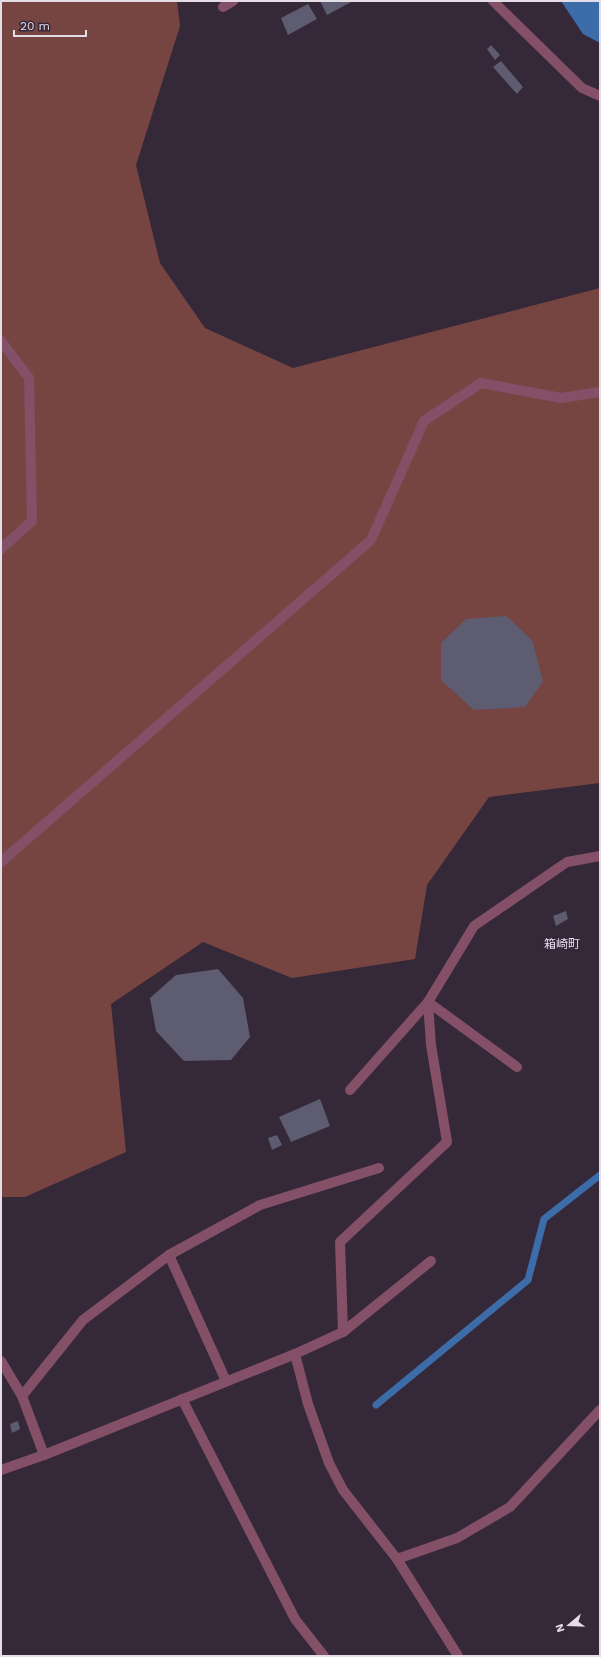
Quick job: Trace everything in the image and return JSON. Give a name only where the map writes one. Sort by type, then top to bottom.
[{"type":"lane","points":[[223,7],[233,1]]},
{"type":"lane","points":[[493,1],[582,88],[600,96]]},
{"type":"lane","points":[[1,340],[28,378],[32,521],[1,549]]},
{"type":"lane","points":[[1,862],[371,540],[424,421],[481,383],[561,398],[600,392]]},
{"type":"lane","points":[[350,1090],[428,1002],[474,926],[567,862],[600,856]]},
{"type":"lane","points":[[428,1002],[517,1067]]},
{"type":"lane","points":[[343,1332],[340,1242],[447,1142],[431,1045],[428,1002]]},
{"type":"lane","points":[[22,1396],[83,1320],[169,1255],[260,1205],[379,1168]]},
{"type":"lane","points":[[169,1255],[226,1382]]},
{"type":"lane","points":[[1,1470],[44,1455],[226,1382],[295,1354],[343,1332],[432,1261]]},
{"type":"lane","points":[[295,1354],[308,1404],[329,1463],[343,1490],[397,1559],[458,1656]]},
{"type":"lane","points":[[1,1360],[22,1396],[44,1455]]},
{"type":"lane","points":[[182,1399],[295,1619],[324,1656]]},
{"type":"lane","points":[[397,1559],[457,1538],[510,1507],[600,1410]]},
{"type":"shaded area","points":[[1,1],[177,1],[180,26],[136,165],[160,263],[205,328],[293,368],[600,288],[600,783],[489,797],[427,885],[415,959],[292,978],[203,942],[111,1004],[126,1152],[25,1197],[1,1197]]},
{"type":"water","points":[[561,1],[600,1],[600,43],[583,34]]},
{"type":"building","points":[[320,1],[353,1],[327,15]]},
{"type":"building","points":[[308,4],[317,19],[288,35],[281,18]]},
{"type":"building","points":[[491,45],[500,55],[495,60],[487,49]]},
{"type":"building","points":[[501,61],[523,87],[517,94],[493,67]]},
{"type":"building","points":[[506,616],[532,640],[543,681],[525,707],[474,710],[441,680],[441,643],[466,619]]},
{"type":"building","points":[[566,911],[568,919],[556,926],[553,916]]},
{"type":"building","points":[[218,969],[243,998],[250,1037],[231,1060],[184,1061],[156,1031],[150,998],[176,975]]},
{"type":"building","points":[[320,1099],[330,1126],[291,1142],[279,1117]]},
{"type":"building","points":[[277,1135],[282,1145],[272,1150],[268,1138]]},
{"type":"building","points":[[18,1421],[20,1429],[12,1433],[10,1424]]},
{"type":"waterway","points":[[376,1405],[528,1280],[544,1219],[600,1175]]},
{"type":"district","name":"箱崎町","points":[[562,944]]}]
